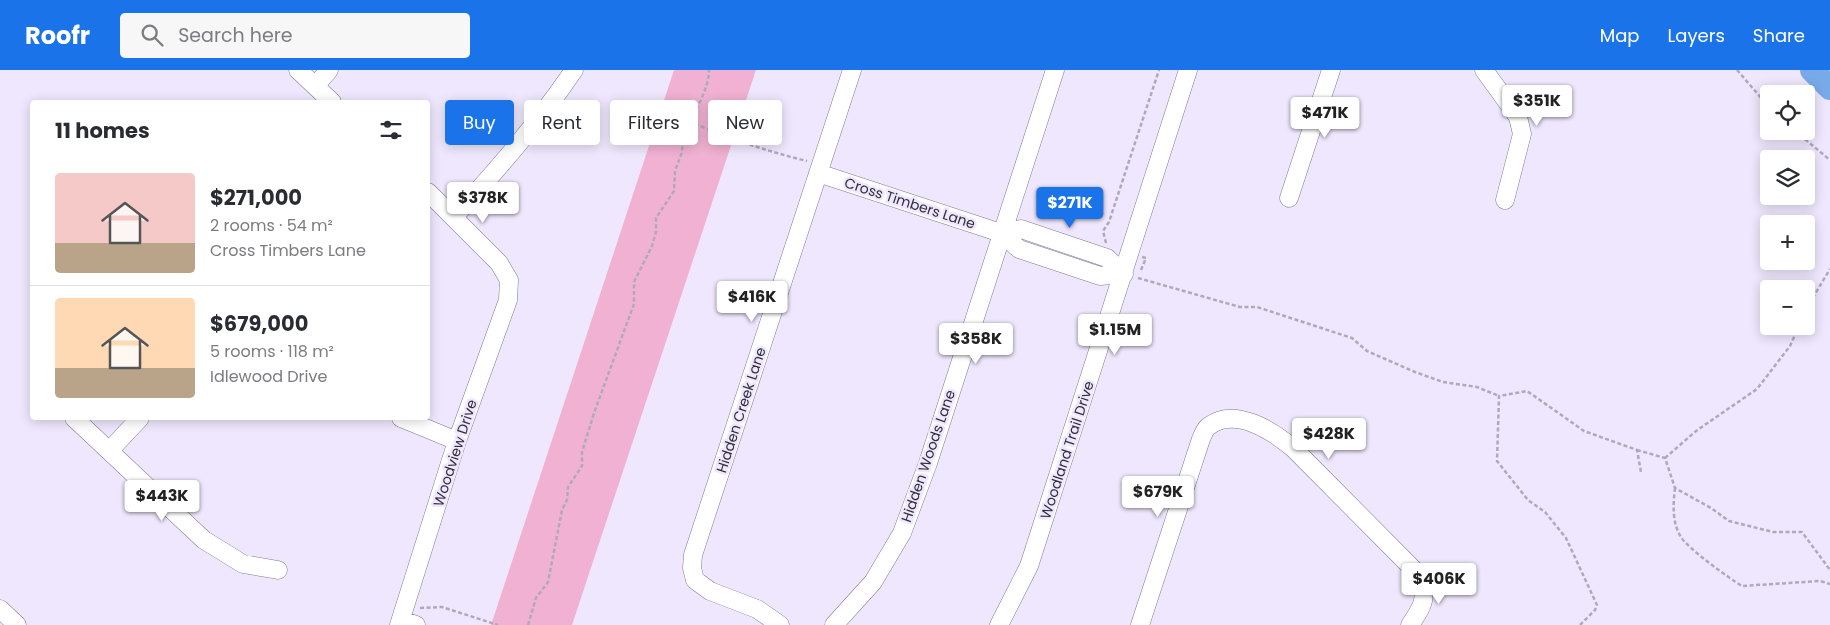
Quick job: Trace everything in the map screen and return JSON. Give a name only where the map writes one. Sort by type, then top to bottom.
[{"type":"street","points":[[298,70],[330,100]]},
{"type":"street","points":[[315,86],[329,70]]},
{"type":"street","points":[[430,194],[454,217],[500,167],[548,109],[574,70]]},
{"type":"street","name":"Hidden Creek Lane","points":[[780,625],[758,609],[710,591],[695,580],[692,568],[693,554],[852,70]]},
{"type":"street","name":"Hidden Woods Lane","points":[[834,625],[873,582],[902,533],[928,463],[1055,70]]},
{"type":"street","name":"Woodland Trail Drive","points":[[999,625],[1029,566],[1131,253],[1188,70]]},
{"type":"street","points":[[1289,198],[1331,70]]},
{"type":"street","points":[[1484,70],[1518,117],[1522,134],[1505,200]]},
{"type":"street","name":"Cross Timbers Lane","points":[[820,169],[1002,233],[1019,249],[1100,276],[1124,274]]},
{"type":"street","name":"Woodview Drive","points":[[405,623],[457,441],[508,300],[509,280],[499,263],[454,217]]},
{"type":"street","points":[[1140,625],[1201,439],[1208,426],[1223,420],[1236,419],[1274,432],[1294,448],[1421,577],[1426,594],[1420,610],[1410,625]]},
{"type":"street","points":[[76,420],[204,540],[242,564],[278,570]]},
{"type":"street","points":[[110,450],[138,420]]},
{"type":"street","points":[[406,420],[457,441]]},
{"type":"street","points":[[0,609],[17,625]]},
{"type":"path","points":[[698,102],[710,70]]},
{"type":"path","points":[[1106,245],[1103,231],[1108,222],[1159,70]]},
{"type":"path","points":[[1737,70],[1760,97]]},
{"type":"path","points":[[698,125],[729,139],[745,142],[820,169]]},
{"type":"path","points":[[1806,140],[1830,160]]},
{"type":"path","points":[[528,625],[536,598],[548,582],[562,510],[567,500],[568,487],[582,466],[582,452],[594,413],[634,304],[634,282],[656,232],[656,218],[674,191],[675,171],[683,145]]},
{"type":"path","points":[[1131,253],[1146,258],[1138,278],[1240,307],[1257,307],[1352,338],[1367,351],[1443,382],[1477,387],[1499,396],[1527,391],[1584,431],[1665,458]]},
{"type":"path","points":[[1815,294],[1830,269]]},
{"type":"path","points":[[1665,458],[1696,431],[1757,389],[1790,346],[1795,335]]},
{"type":"path","points":[[1499,396],[1497,461],[1528,500],[1545,512],[1566,538],[1597,605],[1595,610],[1580,625]]},
{"type":"path","points":[[1637,450],[1641,472]]},
{"type":"path","points":[[1665,458],[1675,488],[1673,503],[1675,523],[1681,538],[1742,586],[1820,581],[1830,584]]},
{"type":"path","points":[[1675,488],[1711,508],[1729,521],[1772,532],[1802,532],[1830,570]]},
{"type":"path","points":[[405,623],[421,607],[442,607],[498,625]]},
{"type":"shaded area","points":[[674,70],[756,70],[746,100],[708,100],[708,145],[731,145],[572,625],[491,625],[649,145],[698,145],[698,100],[664,100]]},
{"type":"waterway","points":[[1812,70],[1830,88]]}]
